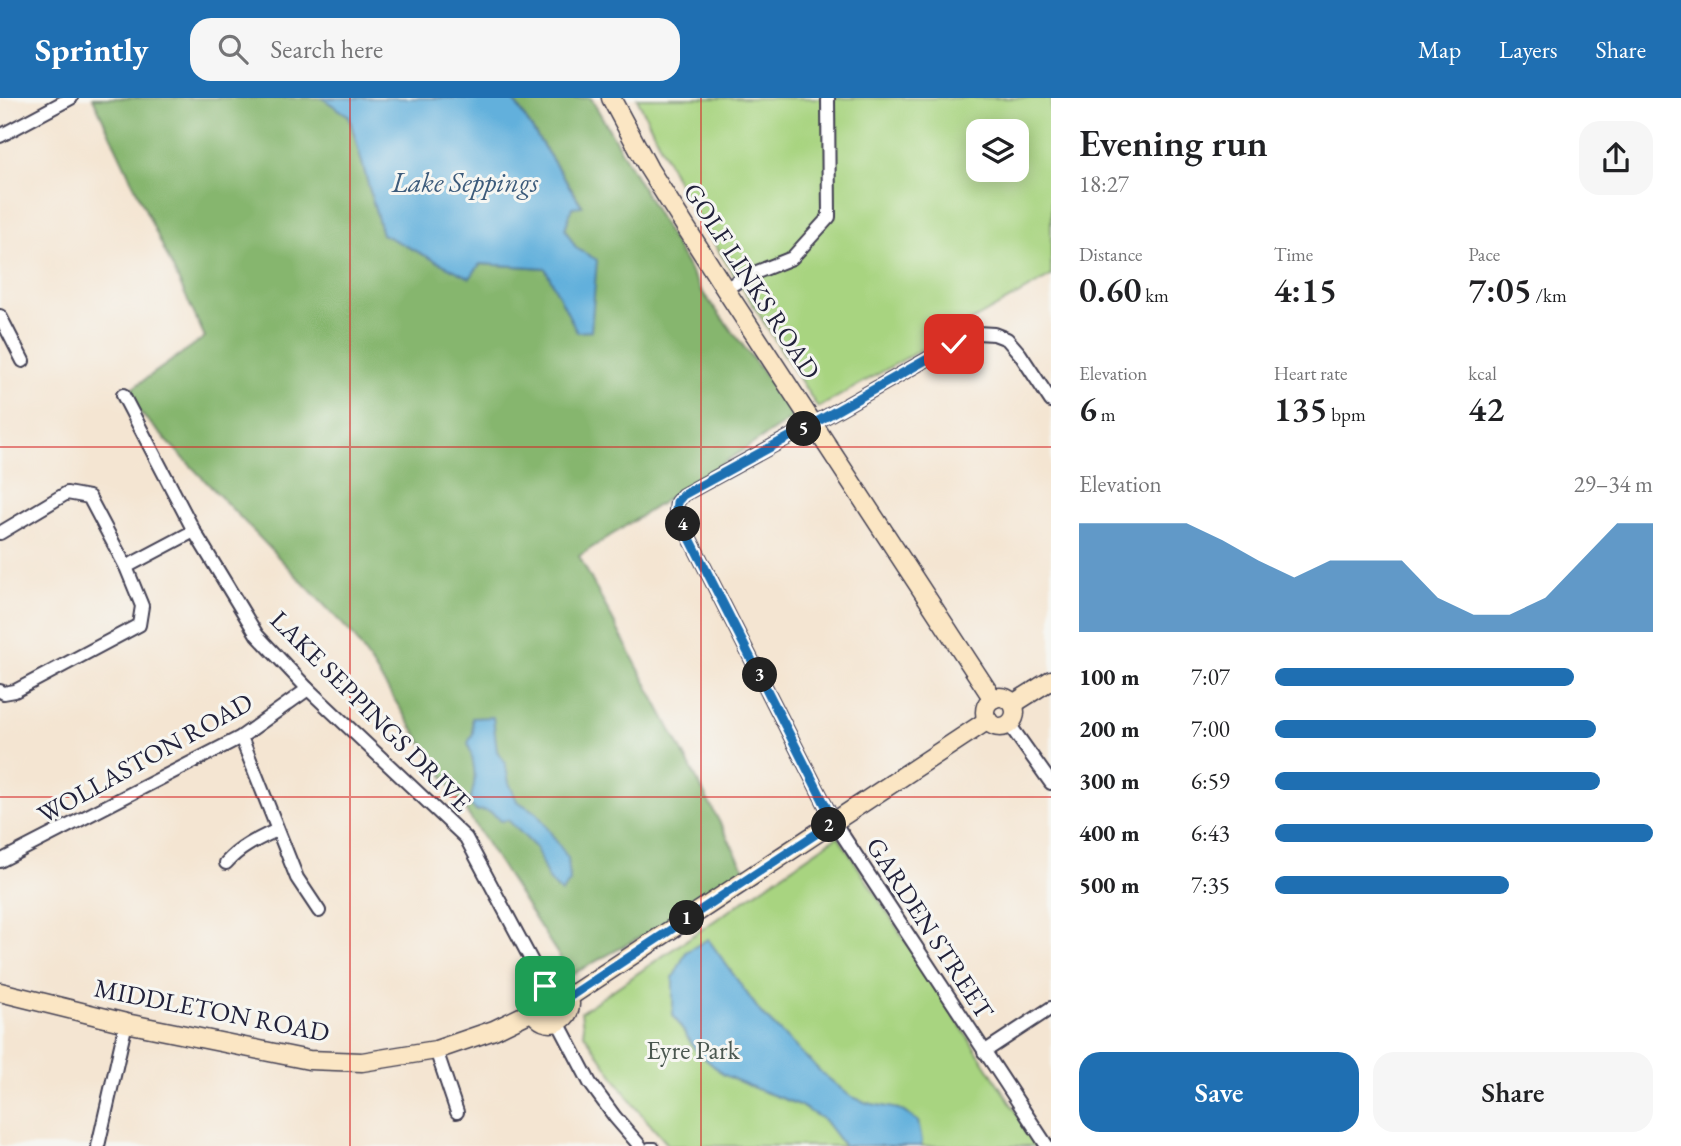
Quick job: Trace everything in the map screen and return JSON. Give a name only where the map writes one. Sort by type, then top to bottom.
[{"type":"main road","name":"GOLF LINKS ROAD","points":[[611,98],[649,169],[725,289],[993,699]]},
{"type":"main road","points":[[1013,704],[1051,680]]},
{"type":"main road","points":[[1004,698],[1013,704],[1015,715],[1009,724],[998,727],[988,720],[986,709],[993,699],[1004,698]]},
{"type":"main road","points":[[569,997],[988,720]]},
{"type":"main road","points":[[545,986],[559,987],[569,997],[568,1012],[558,1022],[543,1021],[533,1010],[534,996],[545,986]]},
{"type":"main road","name":"MIDDLETON ROAD","points":[[0,992],[126,1023],[309,1060],[362,1062],[436,1050],[494,1030],[533,1010]]},
{"type":"street","points":[[0,136],[71,98]]},
{"type":"street","points":[[725,289],[747,276],[792,258],[830,217],[828,98]]},
{"type":"street","points":[[2,324],[23,361]]},
{"type":"street","points":[[813,424],[977,333],[994,334],[1007,339],[1051,401]]},
{"type":"street","name":"LAKE SEPPINGS DRIVE","points":[[123,395],[194,531],[257,635],[308,689],[466,838],[545,986]]},
{"type":"street","name":"GARDEN STREET","points":[[813,424],[683,495],[677,502],[676,511],[834,822],[1047,1146]]},
{"type":"street","points":[[0,533],[67,493],[89,497],[126,567],[142,606],[139,625],[15,691],[0,691]]},
{"type":"street","points":[[126,567],[194,531]]},
{"type":"street","name":"WOLLASTON ROAD","points":[[0,861],[241,737],[308,689]]},
{"type":"street","points":[[1009,724],[1051,783]]},
{"type":"street","points":[[241,737],[297,878],[319,911]]},
{"type":"street","points":[[226,863],[244,847],[277,830]]},
{"type":"street","points":[[984,1052],[1051,1007]]},
{"type":"street","points":[[558,1022],[590,1083],[640,1146]]},
{"type":"street","points":[[98,1146],[126,1023]]},
{"type":"street","points":[[436,1050],[457,1112]]},
{"type":"lane","points":[[649,1146],[655,1146]]},
{"type":"green space","points":[[93,98],[322,98],[349,116],[382,234],[479,264],[545,268],[576,248],[565,229],[572,207],[582,205],[512,98],[591,98],[701,290],[796,416],[579,556],[749,878],[571,975],[353,635],[123,395],[205,337]]},
{"type":"green space","points":[[637,98],[1051,98],[1051,276],[818,408],[685,197]]},
{"type":"green space","name":"Eyre Park","points":[[838,836],[1038,1146],[669,1146],[635,1107],[584,1034],[581,1012]]},
{"type":"water","name":"Lake Seppings","points":[[322,98],[512,98],[582,206],[572,207],[565,229],[576,248],[597,260],[591,331],[577,332],[545,268],[480,264],[470,278],[382,234],[349,116]]},
{"type":"water","points":[[493,717],[497,751],[505,762],[509,783],[517,801],[537,813],[568,858],[570,882],[561,893],[548,879],[536,848],[508,820],[501,821],[490,812],[476,811],[469,803],[474,780],[474,766],[468,743],[473,733],[472,718]]},
{"type":"water","points":[[708,939],[761,1013],[822,1073],[850,1096],[867,1103],[899,1109],[918,1121],[921,1146],[844,1146],[824,1120],[797,1104],[724,1075],[697,1052],[673,1015],[673,978],[686,952]]},
{"type":"route","points":[[545,986],[559,987],[569,997],[834,822],[676,511],[677,502],[683,495],[954,344]]}]
